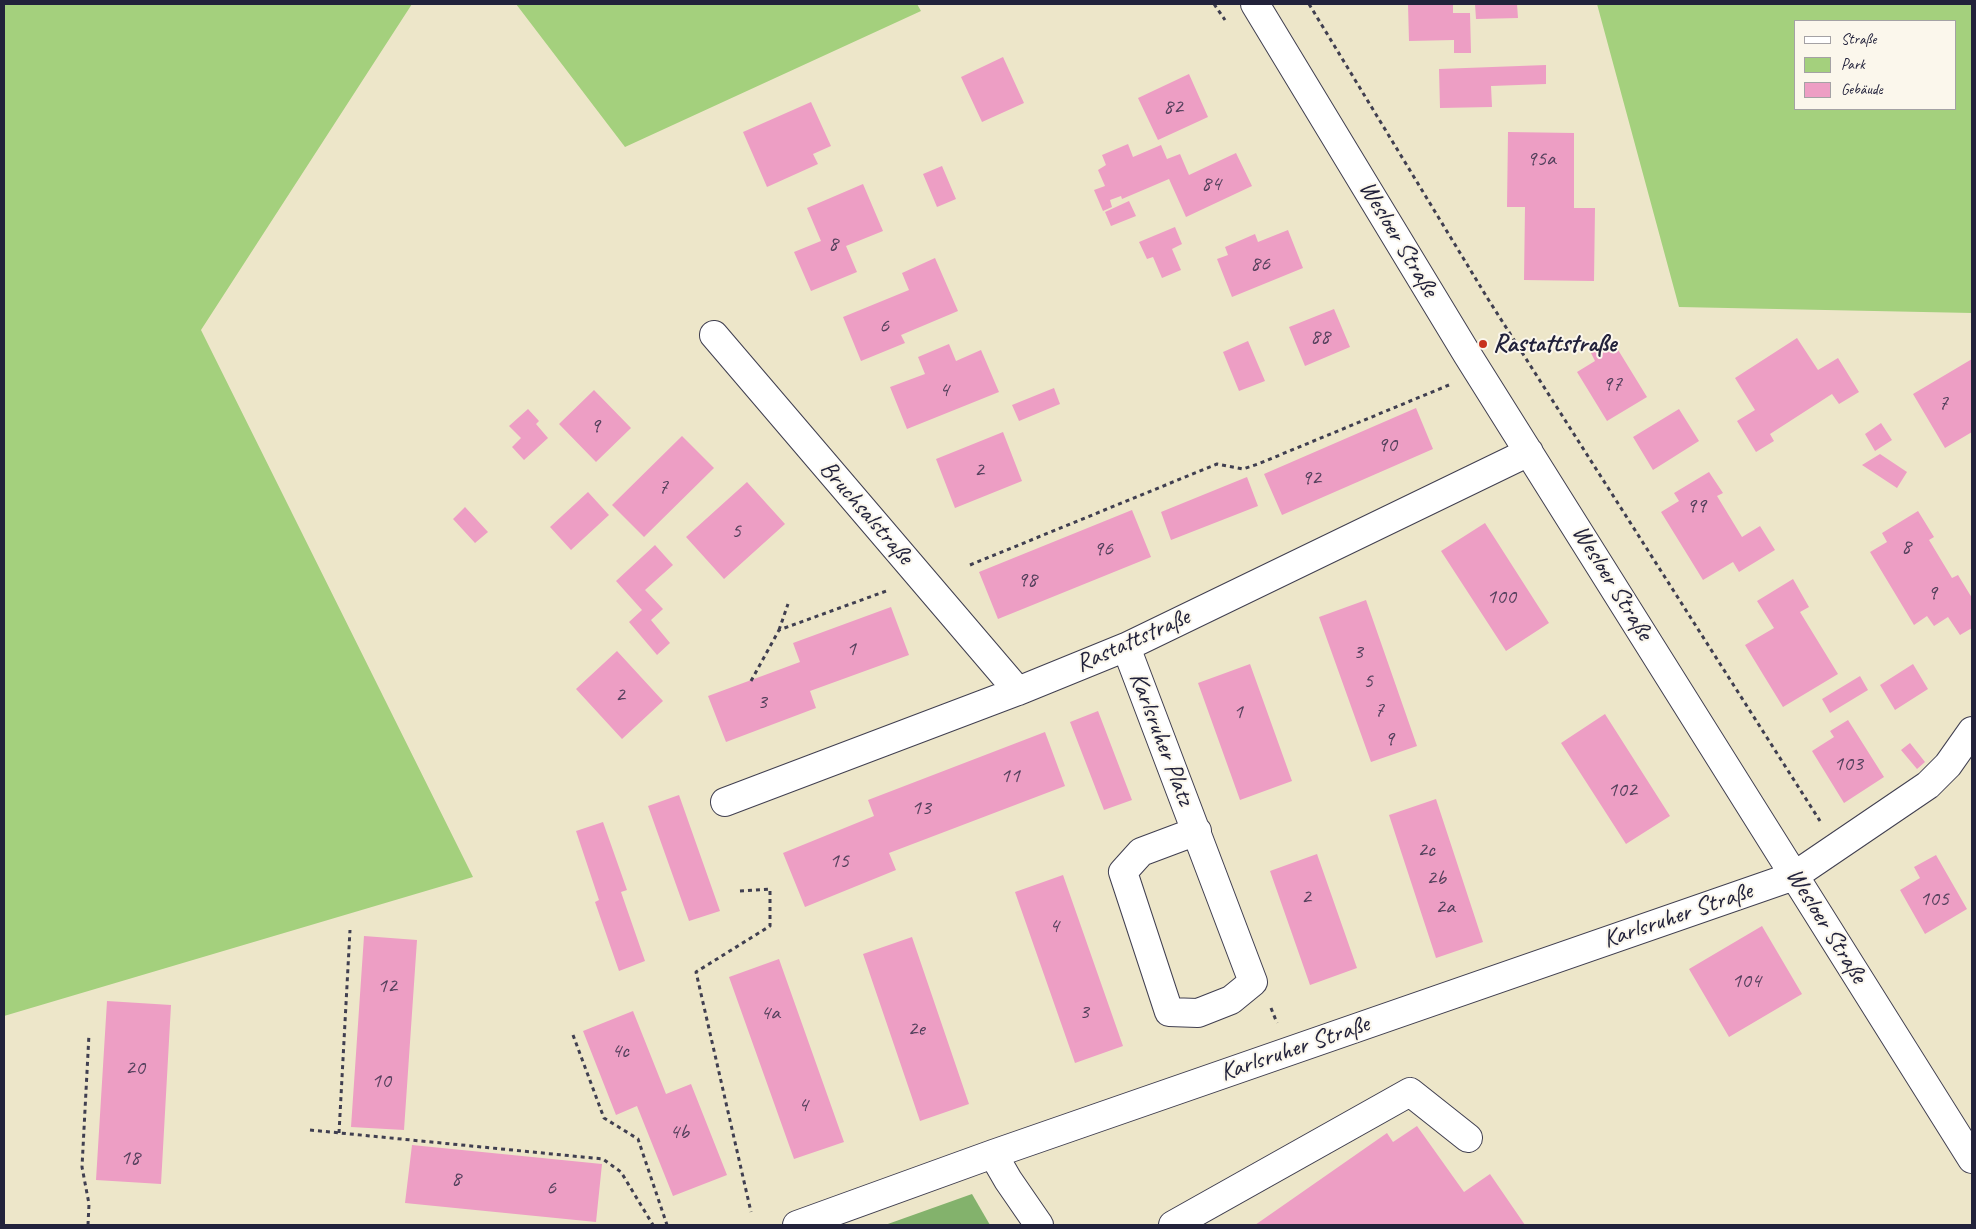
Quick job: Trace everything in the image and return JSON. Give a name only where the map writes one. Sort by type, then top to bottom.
[{"type":"street","name":"Wesloer Straße","points":[[1255,4],[1529,452],[1972,1159]]},
{"type":"street","name":"Bruchsalstraße","points":[[714,335],[1018,691]]},
{"type":"street","name":"Rastattstraße","points":[[725,802],[1018,691],[1126,647],[1529,452]]},
{"type":"street","name":"Karlsruher Platz","points":[[1126,647],[1197,831],[1253,982],[1231,1000],[1198,1013],[1169,1012],[1123,872],[1140,852],[1197,831]]},
{"type":"street","name":"Karlsruher Straße","points":[[797,1225],[993,1154],[1794,876],[1928,786],[1948,765],[1972,731]]},
{"type":"street","points":[[1173,1225],[1410,1092],[1468,1138]]},
{"type":"street","points":[[993,1154],[1008,1180],[1039,1225]]},
{"type":"path","points":[[1309,4],[1488,299],[1836,846]]},
{"type":"path","points":[[970,565],[1217,464],[1243,469],[1258,464],[1452,384]]},
{"type":"path","points":[[779,630],[922,578]]},
{"type":"path","points":[[751,680],[779,630],[788,604]]},
{"type":"path","points":[[740,891],[770,889],[770,926],[696,972],[751,1212]]},
{"type":"path","points":[[339,1133],[350,930]]},
{"type":"path","points":[[88,1225],[89,1204],[82,1166],[89,1034]]},
{"type":"path","points":[[573,1035],[604,1118],[638,1140],[667,1225]]},
{"type":"path","points":[[310,1130],[603,1159],[621,1172],[653,1225]]},
{"type":"green space","points":[[4,4],[412,4],[201,330],[473,877],[4,1016]]},
{"type":"green space","points":[[516,4],[917,4],[921,11],[625,147]]},
{"type":"green space","points":[[1597,4],[1972,4],[1972,313],[1679,307]]},
{"type":"green space","points":[[972,1194],[990,1225],[885,1225]]},
{"type":"building","points":[[1408,4],[1453,4],[1453,13],[1470,13],[1471,53],[1454,53],[1454,40],[1409,41]]},
{"type":"building","points":[[1475,4],[1517,4],[1518,18],[1476,19]]},
{"type":"building","points":[[1003,57],[1024,103],[982,122],[961,77]]},
{"type":"building","points":[[1546,65],[1546,84],[1491,86],[1492,107],[1440,108],[1439,69]]},
{"type":"building","points":[[1189,74],[1208,117],[1158,140],[1138,98]]},
{"type":"building","points":[[811,102],[831,146],[813,154],[818,164],[767,187],[743,132]]},
{"type":"building","points":[[1508,132],[1574,133],[1574,208],[1595,208],[1594,281],[1524,280],[1525,207],[1507,207]]},
{"type":"building","points":[[1128,144],[1133,157],[1161,145],[1167,159],[1180,154],[1189,175],[1236,153],[1252,186],[1186,217],[1169,179],[1122,199],[1121,196],[1110,200],[1112,207],[1103,211],[1094,190],[1105,186],[1098,170],[1106,165],[1102,155]]},
{"type":"building","points":[[942,166],[956,199],[937,207],[923,174]]},
{"type":"building","points":[[863,184],[883,231],[846,246],[857,272],[811,291],[794,252],[821,241],[807,208]]},
{"type":"building","points":[[1129,201],[1136,216],[1111,226],[1105,212]]},
{"type":"building","points":[[1175,227],[1182,244],[1172,249],[1181,270],[1162,278],[1153,257],[1147,259],[1139,242]]},
{"type":"building","points":[[1288,230],[1303,268],[1232,297],[1217,259],[1228,255],[1225,247],[1255,234],[1258,242]]},
{"type":"building","points":[[935,258],[958,311],[901,335],[905,343],[861,361],[843,317],[909,290],[902,273]]},
{"type":"building","points":[[1334,309],[1350,347],[1305,366],[1289,327]]},
{"type":"building","points":[[1797,338],[1818,370],[1838,358],[1859,392],[1839,404],[1832,394],[1770,434],[1774,441],[1756,452],[1737,421],[1755,410],[1735,378]]},
{"type":"building","points":[[1612,340],[1647,397],[1607,421],[1577,372],[1595,361],[1591,353]]},
{"type":"building","points":[[1248,341],[1265,381],[1239,391],[1223,352]]},
{"type":"building","points":[[949,344],[956,361],[981,350],[999,392],[907,429],[890,387],[925,374],[918,357]]},
{"type":"building","points":[[1972,359],[1972,432],[1945,448],[1913,394]]},
{"type":"building","points":[[1054,388],[1060,404],[1019,421],[1012,405]]},
{"type":"building","points":[[594,390],[631,428],[596,462],[559,424]]},
{"type":"building","points":[[1416,408],[1433,449],[1282,515],[1264,474]]},
{"type":"building","points":[[528,409],[539,421],[536,424],[548,438],[524,460],[512,447],[521,438],[509,426]]},
{"type":"building","points":[[1679,409],[1699,441],[1653,470],[1633,437]]},
{"type":"building","points":[[1881,423],[1892,440],[1875,451],[1865,434]]},
{"type":"building","points":[[1003,432],[1022,481],[955,508],[936,459]]},
{"type":"building","points":[[682,436],[714,468],[644,537],[612,505]]},
{"type":"building","points":[[1880,454],[1907,472],[1897,488],[1862,465]]},
{"type":"building","points":[[1709,472],[1723,493],[1717,496],[1742,537],[1760,526],[1775,550],[1739,572],[1733,562],[1703,580],[1661,512],[1679,501],[1674,493]]},
{"type":"building","points":[[1247,477],[1258,506],[1171,540],[1161,512]]},
{"type":"building","points":[[747,482],[785,524],[724,579],[686,537]]},
{"type":"building","points":[[588,492],[609,515],[571,550],[550,527]]},
{"type":"building","points":[[465,507],[488,532],[475,543],[453,519]]},
{"type":"building","points":[[1132,510],[1151,557],[998,619],[979,572]]},
{"type":"building","points":[[1918,511],[1934,537],[1929,540],[1952,578],[1958,575],[1972,598],[1972,628],[1960,635],[1948,617],[1934,626],[1927,616],[1914,625],[1870,552],[1887,542],[1882,533]]},
{"type":"building","points":[[1485,523],[1549,623],[1506,651],[1441,551]]},
{"type":"building","points":[[655,545],[673,565],[645,590],[663,609],[651,620],[670,643],[657,655],[629,622],[642,610],[616,581]]},
{"type":"building","points":[[1793,579],[1809,607],[1800,612],[1838,674],[1783,707],[1745,645],[1774,628],[1757,601]]},
{"type":"building","points":[[1366,600],[1417,746],[1371,762],[1319,617]]},
{"type":"building","points":[[891,607],[909,655],[810,691],[816,708],[726,742],[708,696],[800,662],[793,643]]},
{"type":"building","points":[[617,651],[663,701],[622,739],[576,689]]},
{"type":"building","points":[[1250,664],[1292,781],[1240,800],[1198,683]]},
{"type":"building","points":[[1913,664],[1928,689],[1895,710],[1880,685]]},
{"type":"building","points":[[1860,676],[1868,690],[1830,713],[1822,699]]},
{"type":"building","points":[[1098,711],[1132,800],[1104,810],[1070,722]]},
{"type":"building","points":[[1605,714],[1670,816],[1626,844],[1561,743]]},
{"type":"building","points":[[1848,720],[1884,777],[1844,803],[1812,751],[1834,737],[1830,731]]},
{"type":"building","points":[[1045,732],[1065,786],[889,853],[896,870],[805,907],[783,853],[874,816],[868,800]]},
{"type":"building","points":[[1910,743],[1925,762],[1917,769],[1901,750]]},
{"type":"building","points":[[679,795],[720,911],[689,921],[648,806]]},
{"type":"building","points":[[1436,799],[1483,942],[1436,958],[1389,815]]},
{"type":"building","points":[[603,822],[627,890],[621,892],[645,961],[619,971],[595,902],[599,900],[576,831]]},
{"type":"building","points":[[1317,854],[1357,968],[1310,985],[1270,871]]},
{"type":"building","points":[[1936,855],[1967,909],[1925,934],[1900,890],[1920,878],[1914,867]]},
{"type":"building","points":[[1063,875],[1123,1046],[1075,1063],[1015,892]]},
{"type":"building","points":[[1762,926],[1802,994],[1729,1037],[1689,969]]},
{"type":"building","points":[[364,936],[417,940],[404,1130],[351,1127]]},
{"type":"building","points":[[912,937],[969,1104],[920,1121],[863,954]]},
{"type":"building","points":[[779,959],[844,1142],[794,1159],[729,977]]},
{"type":"building","points":[[107,1001],[171,1005],[161,1184],[96,1180]]},
{"type":"building","points":[[633,1011],[666,1094],[691,1084],[727,1175],[673,1196],[637,1106],[616,1115],[583,1031]]},
{"type":"building","points":[[1417,1126],[1464,1192],[1490,1174],[1525,1225],[1255,1225],[1387,1133],[1393,1142]]},
{"type":"building","points":[[412,1145],[602,1164],[596,1222],[405,1203]]},
{"type":"place","name":"Rastattstraße","points":[[1483,344]]}]
